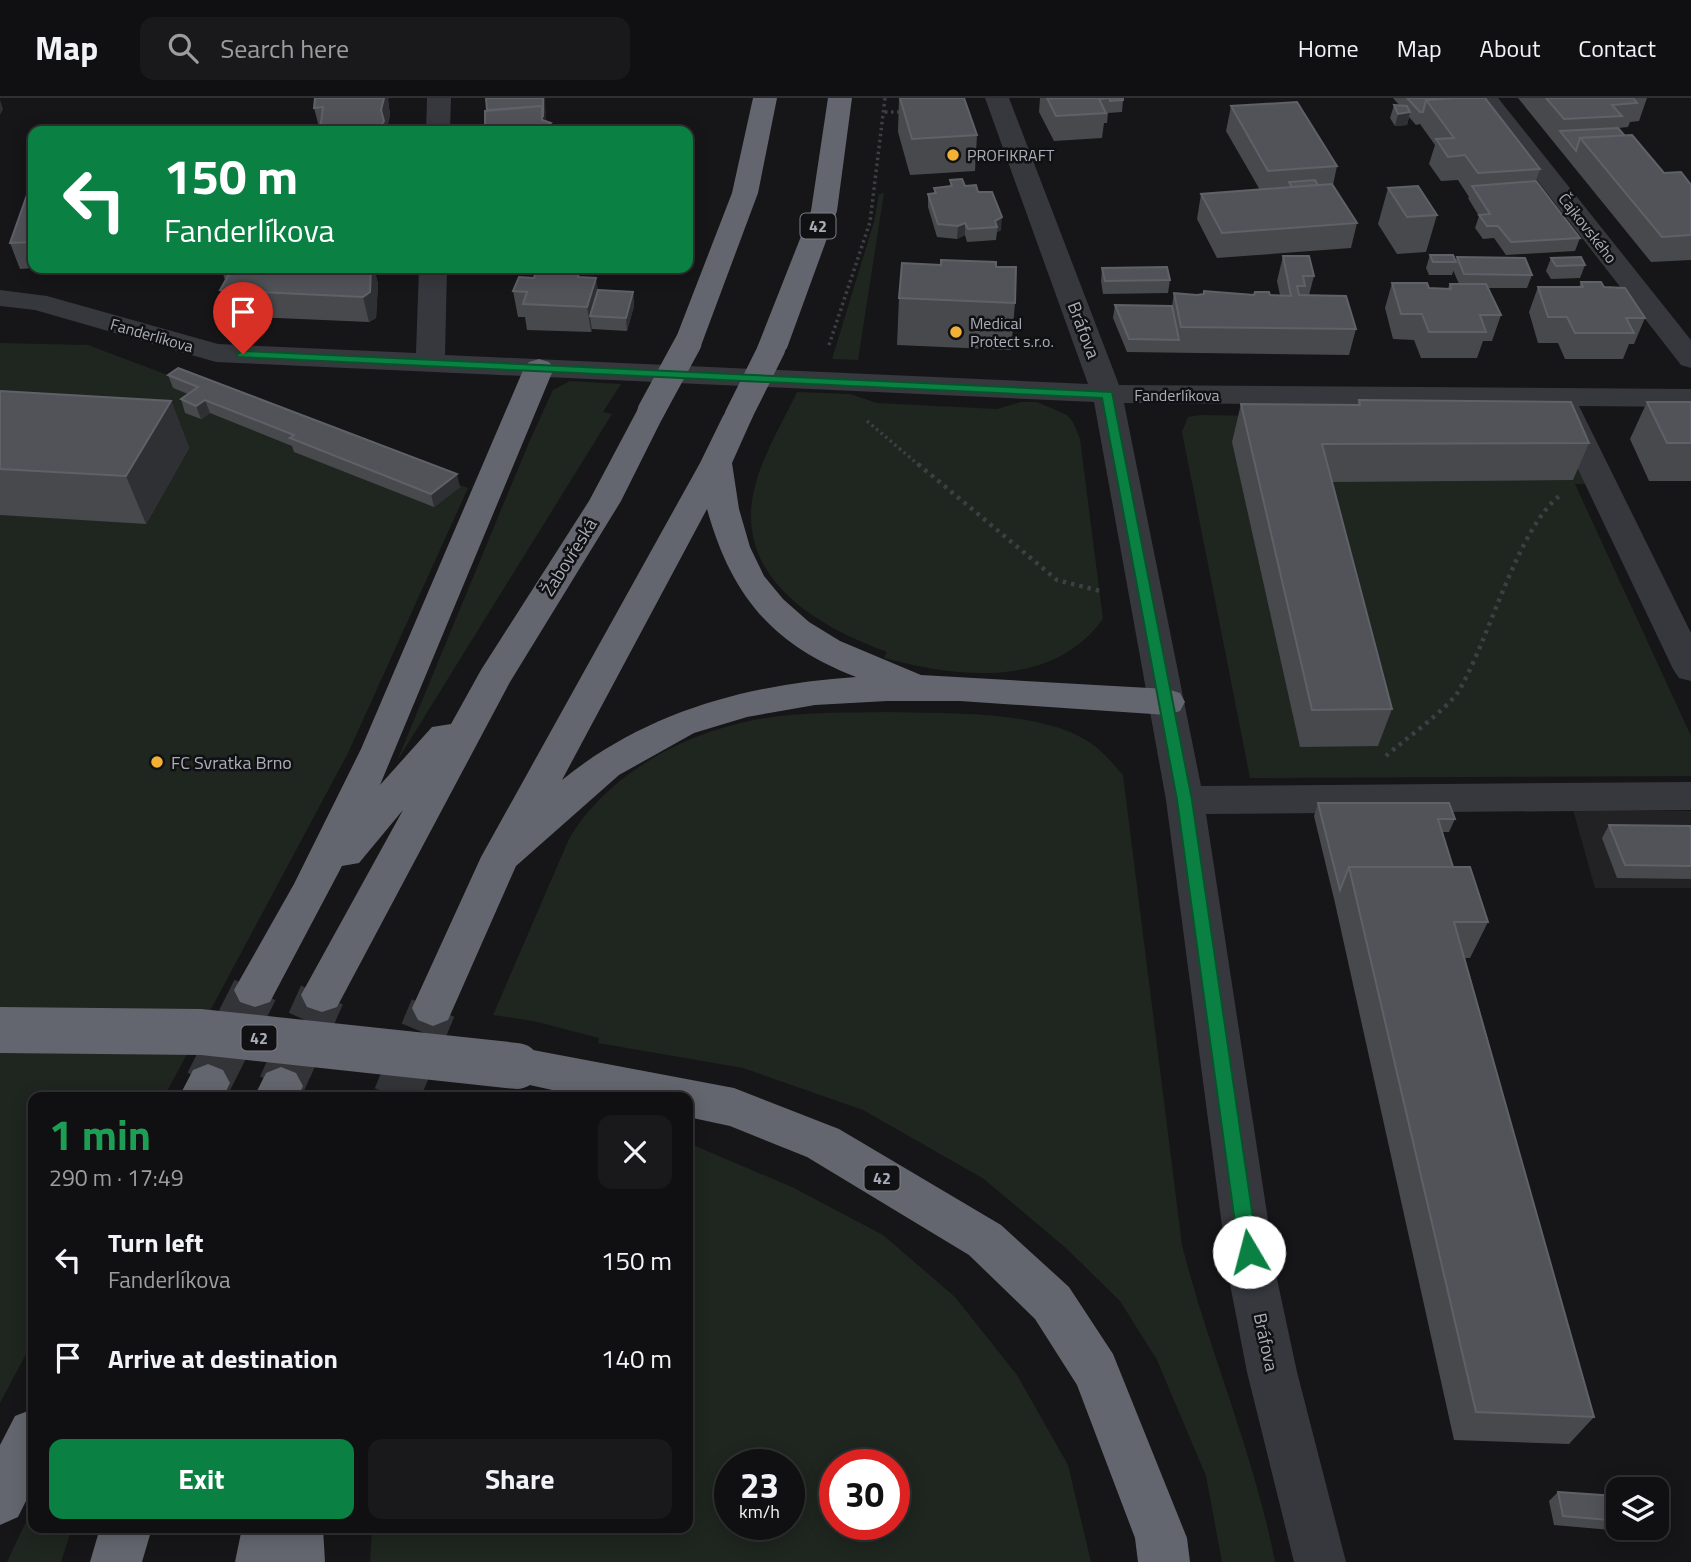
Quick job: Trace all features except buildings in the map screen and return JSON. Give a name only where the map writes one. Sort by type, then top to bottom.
[{"type":"highway","name":"Žabovřeská","points":[[322,995],[494,679],[605,501],[688,343],[737,223],[761,134],[765,98]]},
{"type":"highway","name":"42","points":[[433,1008],[501,857],[716,463],[772,348],[824,211],[839,98]]},
{"type":"highway","points":[[255,990],[311,891],[379,749],[539,368]]},
{"type":"highway","points":[[716,463],[720,509],[732,551],[776,614],[795,631],[834,654],[922,686]]},
{"type":"highway","points":[[311,891],[494,679]]},
{"type":"highway","points":[[501,857],[596,773],[632,748],[690,720],[767,701],[922,686],[1167,702]]},
{"type":"highway","name":"42","points":[[0,1030],[201,1032],[517,1066],[655,1092]]},
{"type":"highway","name":"42","points":[[693,1099],[734,1107],[824,1143],[985,1240],[1052,1303],[1096,1371],[1156,1527],[1164,1562]]},
{"type":"highway","points":[[0,1499],[28,1445]]},
{"type":"highway","points":[[0,1508],[28,1445]]},
{"type":"highway","points":[[116,1562],[125,1533]]},
{"type":"highway","points":[[261,1562],[267,1533]]},
{"type":"highway","points":[[297,1533],[299,1562]]},
{"type":"street","points":[[438,126],[439,98]]},
{"type":"street","name":"Bráfova","points":[[997,98],[1107,394],[1185,800],[1253,1279],[1272,1372],[1320,1562]]},
{"type":"street","name":"Čajkovského","points":[[1485,98],[1691,359]]},
{"type":"street","points":[[430,363],[433,273]]},
{"type":"street","name":"Fanderlíkova","points":[[0,299],[37,302],[216,353],[1107,394],[1691,398]]},
{"type":"street","points":[[1559,397],[1691,669]]},
{"type":"street","points":[[1185,800],[1691,796]]},
{"type":"path","points":[[886,113],[913,111]]},
{"type":"path","points":[[837,383],[835,394],[1057,580],[1148,603]]},
{"type":"path","points":[[1378,764],[1457,694],[1502,593],[1548,504],[1595,471]]},
{"type":"shaded area","points":[[884,193],[858,360],[832,359],[874,222],[879,194]]},
{"type":"shaded area","name":"FC Svratka Brno","points":[[0,343],[88,345],[468,488],[348,753],[167,1092],[28,1092],[28,1350],[0,1403]]},
{"type":"shaded area","points":[[570,381],[621,384],[603,412],[612,414],[397,761],[530,440],[553,390]]},
{"type":"shaded area","points":[[797,392],[850,394],[877,403],[997,409],[1021,402],[1037,402],[1067,415],[1080,439],[1103,619],[1082,642],[1058,657],[1031,667],[972,673],[884,658],[887,652],[837,630],[812,615],[772,578],[759,556],[752,530],[752,501],[759,473]]},
{"type":"shaded area","points":[[1200,415],[1563,421],[1593,484],[1575,484],[1691,736],[1691,776],[1250,778],[1182,432],[1188,417]]},
{"type":"shaded area","points":[[889,712],[997,716],[1052,726],[1076,735],[1096,747],[1123,775],[1182,1245],[1255,1482],[1275,1562],[1222,1562],[1206,1476],[1157,1360],[1120,1301],[1067,1249],[984,1179],[863,1110],[743,1068],[598,1043],[599,1038],[533,1021],[493,1015],[569,839],[583,818],[619,782],[662,753],[685,742],[752,720],[790,715]]},
{"type":"shaded area","points":[[1573,810],[1691,811],[1691,888],[1595,888]]},
{"type":"shaded area","points":[[693,1145],[792,1187],[883,1235],[955,1297],[1017,1375],[1068,1465],[1091,1562],[370,1562],[372,1533],[693,1533]]},
{"type":"shaded area","points":[[28,1518],[28,1533],[70,1533],[61,1562],[7,1562]]},
{"type":"tunnel","points":[[208,1083],[255,990]]},
{"type":"tunnel","points":[[281,1086],[322,995]]},
{"type":"tunnel","points":[[398,1092],[433,1008]]},
{"type":"place","name":"PROFIKRAFT","points":[[953,155]]},
{"type":"place","name":"Medical Protect s.r.o.","points":[[956,332]]},
{"type":"place","name":"FC Svratka Brno","points":[[157,762]]},
{"type":"route","points":[[243,354],[628,374],[1107,394],[1185,800],[1249,1252]]}]
